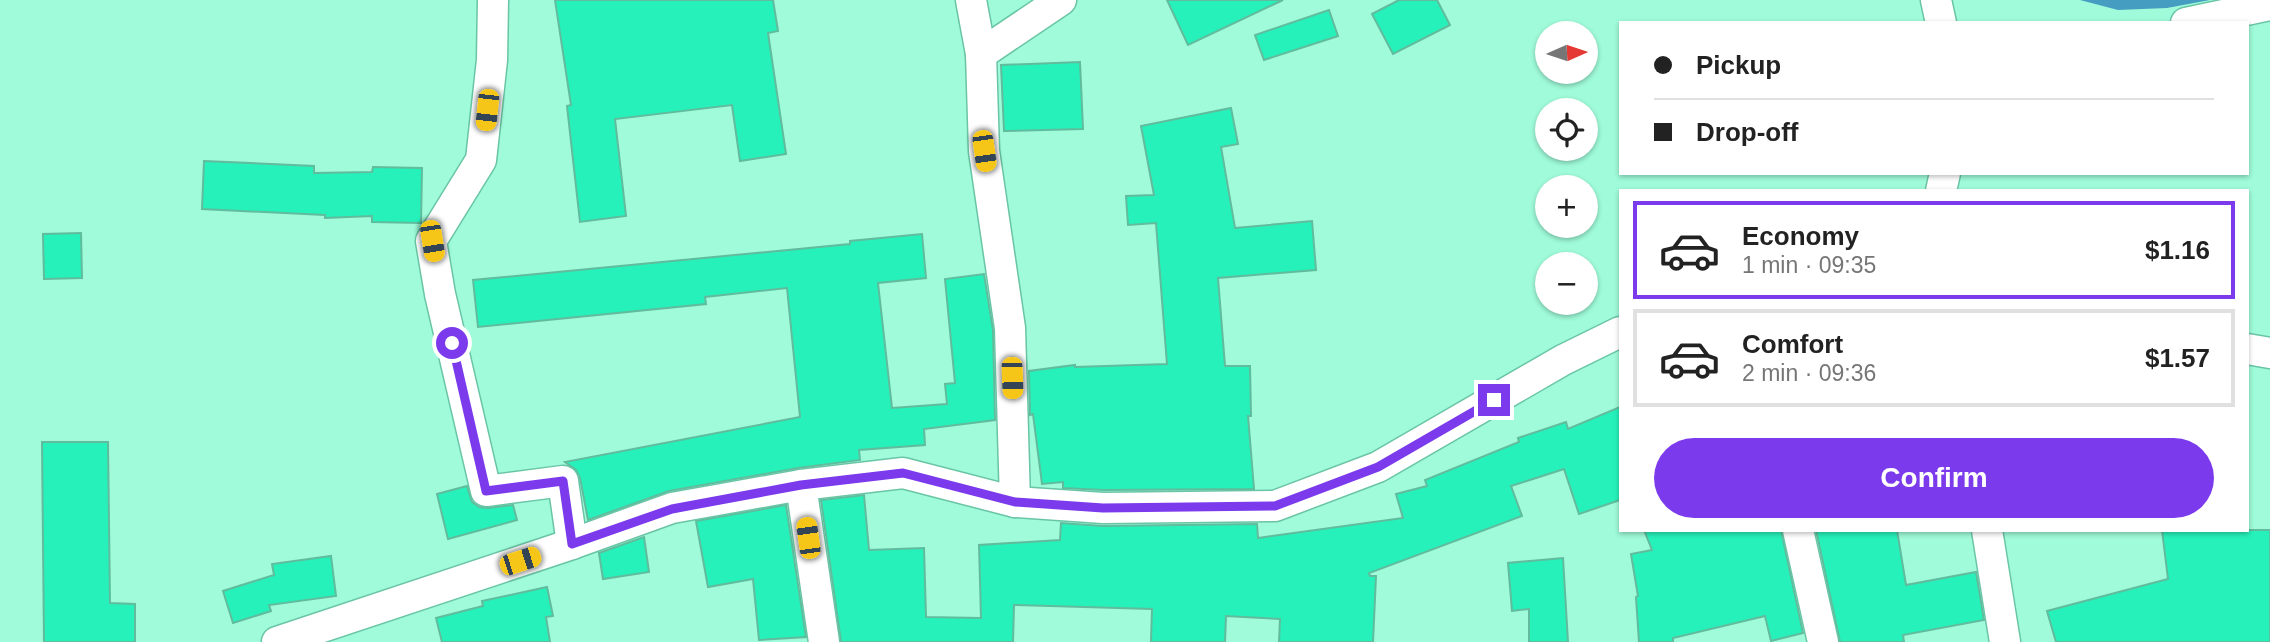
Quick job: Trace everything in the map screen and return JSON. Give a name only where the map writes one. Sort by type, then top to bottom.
[{"type":"street","points":[[493,0],[492,60],[481,160],[432,241],[440,294],[486,491],[563,481],[572,544]]},
{"type":"street","points":[[971,0],[981,54],[984,151],[1010,328],[1015,502]]},
{"type":"street","points":[[981,54],[1061,0]]},
{"type":"street","points":[[1936,0],[1941,21]]},
{"type":"street","points":[[2195,21],[2270,5]]},
{"type":"street","points":[[277,642],[672,509],[801,485],[903,473],[1015,502],[1103,508],[1275,506],[1378,467],[1563,360],[1619,332]]},
{"type":"street","points":[[2249,349],[2270,354]]},
{"type":"street","points":[[801,485],[824,642]]},
{"type":"street","points":[[1798,532],[1823,642]]},
{"type":"street","points":[[1987,532],[2004,642]]},
{"type":"water","points":[[2080,0],[2210,0],[2167,8],[2118,10]]},
{"type":"building","points":[[555,0],[773,0],[778,31],[768,33],[786,154],[740,161],[732,105],[615,119],[626,216],[580,222],[567,106],[571,105]]},
{"type":"building","points":[[1167,0],[1283,0],[1188,45]]},
{"type":"building","points":[[1399,0],[1437,0],[1450,25],[1393,54],[1372,14]]},
{"type":"building","points":[[1329,10],[1338,36],[1264,60],[1255,35]]},
{"type":"building","points":[[1080,62],[1083,129],[1004,131],[1001,65]]},
{"type":"building","points":[[1231,108],[1238,144],[1221,147],[1235,228],[1312,221],[1316,270],[1218,278],[1225,366],[1250,366],[1251,416],[1248,416],[1254,489],[1103,490],[1063,488],[1063,482],[1042,484],[1033,414],[1030,415],[1029,371],[1075,365],[1167,364],[1156,223],[1128,225],[1126,196],[1154,195],[1141,126]]},
{"type":"building","points":[[204,161],[314,166],[314,173],[372,172],[373,167],[422,168],[421,223],[372,222],[372,216],[325,218],[325,215],[202,209]]},
{"type":"building","points":[[81,233],[82,278],[44,279],[43,234]]},
{"type":"building","points":[[922,234],[926,278],[878,283],[892,408],[947,404],[945,384],[955,383],[945,279],[984,274],[993,330],[995,420],[924,429],[925,445],[859,450],[860,460],[669,491],[588,520],[580,478],[576,470],[565,462],[800,417],[787,288],[705,297],[706,304],[478,327],[473,280],[850,244],[850,241]]},
{"type":"building","points":[[1619,407],[1619,500],[1579,514],[1564,469],[1511,486],[1522,516],[1369,573],[1370,576],[1376,576],[1373,642],[1279,642],[1280,619],[1226,616],[1225,642],[1151,642],[1152,609],[1014,605],[1013,642],[841,642],[821,500],[864,495],[869,550],[924,548],[926,617],[981,618],[979,545],[1060,540],[1061,523],[1103,526],[1257,524],[1258,538],[1403,518],[1396,494],[1427,486],[1425,480],[1519,442],[1518,438],[1566,422],[1568,429]]},
{"type":"building","points":[[42,442],[108,442],[110,603],[135,604],[135,642],[44,642]]},
{"type":"building","points":[[467,486],[472,502],[479,507],[513,505],[517,520],[448,539],[437,494]]},
{"type":"building","points":[[786,505],[806,637],[759,640],[753,579],[708,587],[696,521]]},
{"type":"building","points":[[2270,530],[2270,642],[2056,642],[2047,611],[2168,579],[2162,532]]},
{"type":"building","points":[[1645,532],[1781,532],[1803,633],[1771,641],[1765,616],[1673,638],[1673,642],[1639,642],[1638,596],[1631,554],[1652,550]]},
{"type":"building","points":[[1816,532],[1897,532],[1906,585],[1976,572],[1984,620],[1903,635],[1904,642],[1840,642]]},
{"type":"building","points":[[644,537],[649,572],[603,579],[599,553]]},
{"type":"building","points":[[331,556],[336,596],[269,605],[271,611],[233,623],[223,591],[274,575],[272,564]]},
{"type":"building","points":[[1563,558],[1568,642],[1529,642],[1529,609],[1512,611],[1508,563]]},
{"type":"building","points":[[547,587],[553,616],[546,617],[550,642],[442,642],[436,618],[483,606],[482,601]]},
{"type":"route","points":[[452,343],[486,491],[563,481],[572,544],[672,509],[801,485],[903,473],[1015,502],[1103,508],[1275,506],[1378,467],[1494,400]]}]
